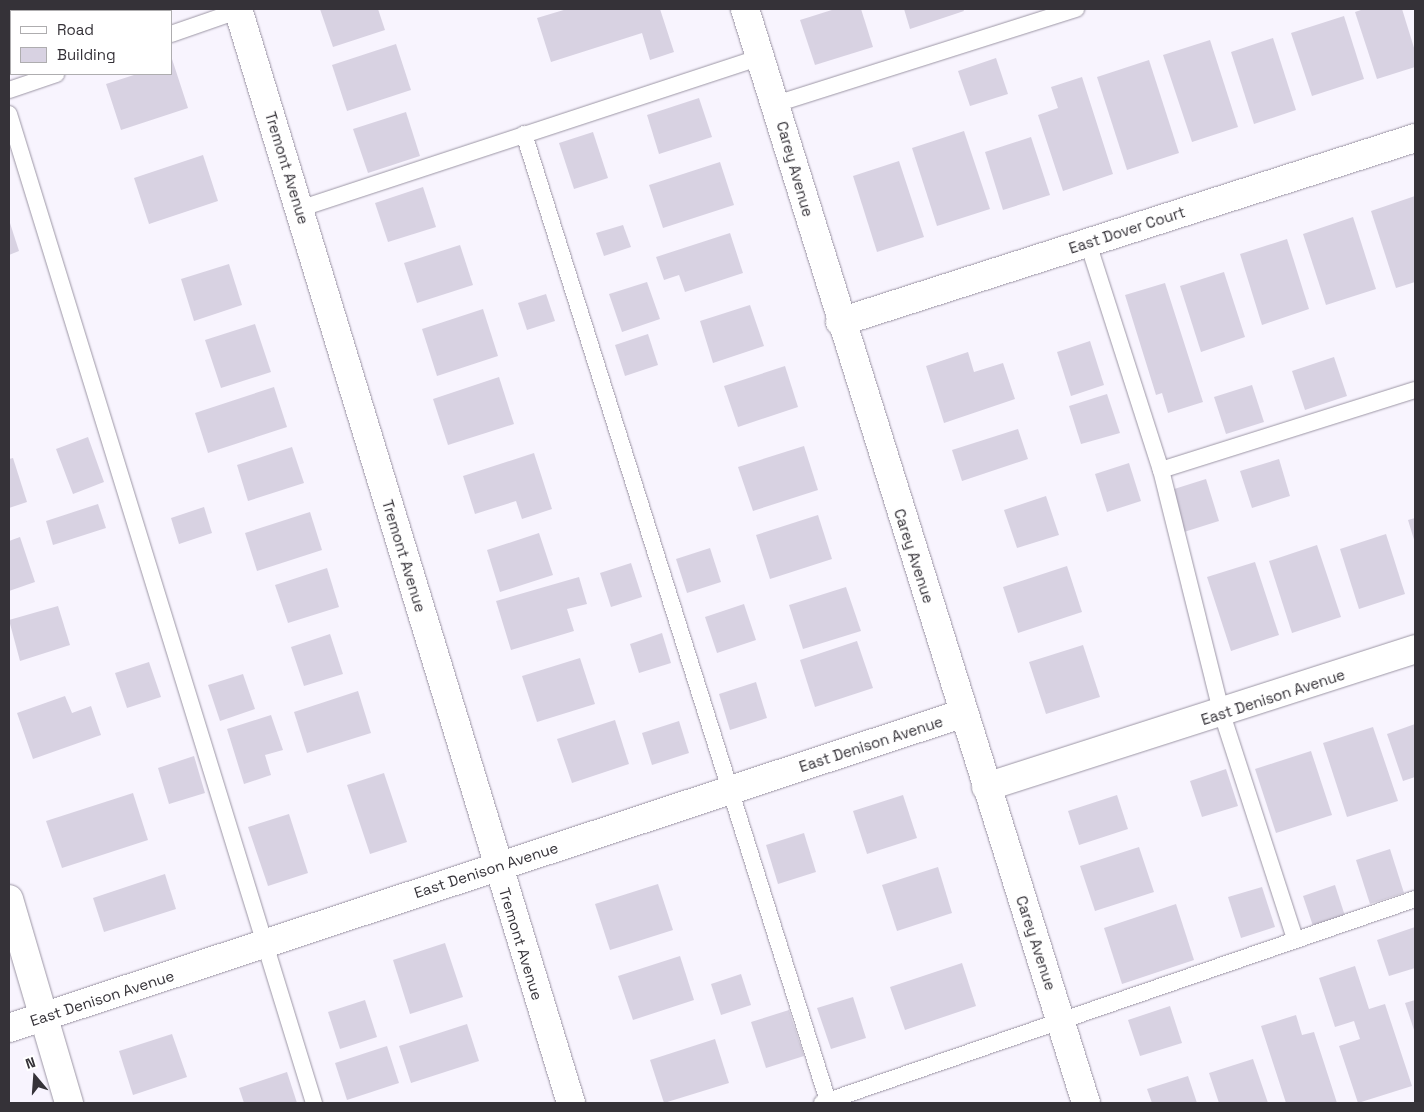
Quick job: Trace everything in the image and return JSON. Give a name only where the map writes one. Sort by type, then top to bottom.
[{"type":"street","name":"Tremont Avenue","points":[[239,9],[497,866],[571,1103]]},
{"type":"street","name":"Carey Avenue","points":[[745,9],[776,104],[840,322],[986,787],[1062,1021],[1086,1103]]},
{"type":"street","name":"East Dover Court","points":[[840,322],[1415,138]]},
{"type":"street","name":"East Denison Avenue","points":[[986,787],[1222,714],[1415,649]]},
{"type":"street","name":"East Denison Avenue","points":[[9,1028],[964,713]]},
{"type":"street","points":[[9,900],[69,1103]]},
{"type":"lane","points":[[172,34],[239,9]]},
{"type":"lane","points":[[776,104],[1076,9]]},
{"type":"lane","points":[[300,209],[761,57]]},
{"type":"lane","points":[[9,90],[53,75]]},
{"type":"lane","points":[[9,114],[263,944],[314,1103]]},
{"type":"lane","points":[[524,134],[730,790],[825,1102],[1415,899]]},
{"type":"lane","points":[[1088,243],[1161,470],[1222,714],[1295,939]]},
{"type":"lane","points":[[1161,470],[1415,390]]},
{"type":"building","points":[[84,9],[120,10],[84,10]]},
{"type":"building","points":[[320,9],[378,9],[385,30],[333,47]]},
{"type":"building","points":[[567,9],[660,9],[674,52],[650,60],[642,33],[551,62],[537,18]]},
{"type":"building","points":[[835,9],[861,9],[873,47],[815,65],[800,20]]},
{"type":"building","points":[[904,9],[963,9],[964,11],[910,29]]},
{"type":"building","points":[[1364,9],[1402,9],[1415,51],[1415,67],[1377,79],[1355,12]]},
{"type":"building","points":[[1344,16],[1364,79],[1312,96],[1291,33]]},
{"type":"building","points":[[1273,38],[1296,110],[1254,124],[1231,52]]},
{"type":"building","points":[[1210,40],[1238,127],[1192,142],[1163,55]]},
{"type":"building","points":[[396,44],[411,90],[347,111],[332,65]]},
{"type":"building","points":[[996,58],[1008,94],[970,106],[958,71]]},
{"type":"building","points":[[172,59],[188,108],[121,130],[106,84],[134,75],[172,75]]},
{"type":"building","points":[[1149,60],[1179,153],[1127,170],[1097,77]]},
{"type":"building","points":[[1082,77],[1113,174],[1063,191],[1038,115],[1058,108],[1051,87]]},
{"type":"building","points":[[699,98],[712,137],[659,154],[647,115]]},
{"type":"building","points":[[406,112],[420,156],[368,173],[353,129]]},
{"type":"building","points":[[964,131],[990,209],[937,226],[912,148]]},
{"type":"building","points":[[593,132],[608,178],[574,189],[559,143]]},
{"type":"building","points":[[1031,137],[1050,195],[1003,210],[985,152]]},
{"type":"building","points":[[203,155],[218,201],[149,224],[134,178]]},
{"type":"building","points":[[899,161],[924,237],[877,252],[853,176]]},
{"type":"building","points":[[720,162],[734,205],[663,228],[649,185]]},
{"type":"building","points":[[423,187],[436,227],[388,242],[375,203]]},
{"type":"building","points":[[1415,196],[1415,282],[1396,288],[1371,211]]},
{"type":"building","points":[[1353,217],[1376,289],[1326,305],[1303,234]]},
{"type":"building","points":[[9,220],[19,251],[9,255]]},
{"type":"building","points":[[623,225],[631,247],[604,256],[596,233]]},
{"type":"building","points":[[730,233],[743,273],[685,292],[679,275],[664,280],[656,257]]},
{"type":"building","points":[[1287,239],[1309,309],[1262,325],[1240,254]]},
{"type":"building","points":[[460,245],[473,285],[417,303],[404,263]]},
{"type":"building","points":[[229,264],[242,305],[194,321],[181,279]]},
{"type":"building","points":[[1224,272],[1245,337],[1201,352],[1180,286]]},
{"type":"building","points":[[647,282],[660,319],[622,332],[609,294]]},
{"type":"building","points":[[1165,283],[1203,402],[1168,413],[1162,393],[1156,395],[1125,295]]},
{"type":"building","points":[[546,294],[555,321],[527,330],[518,303]]},
{"type":"building","points":[[750,305],[764,346],[713,363],[700,321]]},
{"type":"building","points":[[483,309],[498,356],[437,376],[422,329]]},
{"type":"building","points":[[255,324],[271,372],[221,388],[205,340]]},
{"type":"building","points":[[648,334],[658,365],[625,376],[615,345]]},
{"type":"building","points":[[1090,341],[1104,385],[1071,396],[1057,352]]},
{"type":"building","points":[[968,352],[974,372],[1003,363],[1015,399],[944,423],[926,366]]},
{"type":"building","points":[[1334,357],[1347,396],[1305,410],[1292,371]]},
{"type":"building","points":[[785,366],[798,407],[738,427],[724,386]]},
{"type":"building","points":[[499,377],[514,424],[448,445],[433,399]]},
{"type":"building","points":[[1252,385],[1264,422],[1226,434],[1214,397]]},
{"type":"building","points":[[274,387],[287,427],[208,453],[195,413]]},
{"type":"building","points":[[1107,394],[1120,433],[1081,444],[1069,406]]},
{"type":"building","points":[[1018,429],[1028,459],[962,481],[952,450]]},
{"type":"building","points":[[88,437],[104,482],[73,494],[56,449]]},
{"type":"building","points":[[804,446],[818,490],[753,511],[738,467]]},
{"type":"building","points":[[292,447],[304,483],[248,501],[237,465]]},
{"type":"building","points":[[534,453],[552,509],[522,519],[516,501],[475,514],[463,476]]},
{"type":"building","points":[[13,458],[27,502],[9,508],[9,459]]},
{"type":"building","points":[[1279,459],[1290,496],[1252,508],[1240,471]]},
{"type":"building","points":[[1129,463],[1141,501],[1107,512],[1095,474]]},
{"type":"building","points":[[1206,479],[1219,521],[1184,532],[1171,490]]},
{"type":"building","points":[[1046,496],[1059,535],[1017,548],[1004,510]]},
{"type":"building","points":[[98,504],[106,528],[53,545],[46,521]]},
{"type":"building","points":[[204,507],[212,533],[179,544],[171,518]]},
{"type":"building","points":[[310,512],[322,550],[257,571],[245,533]]},
{"type":"building","points":[[818,515],[832,559],[770,579],[756,535]]},
{"type":"building","points":[[1415,518],[1415,543],[1408,520]]},
{"type":"building","points":[[539,533],[553,575],[500,592],[487,550]]},
{"type":"building","points":[[1386,534],[1405,594],[1359,609],[1340,549]]},
{"type":"building","points":[[20,537],[35,582],[9,591],[9,541]]},
{"type":"building","points":[[1317,545],[1341,617],[1292,633],[1269,561]]},
{"type":"building","points":[[710,548],[721,582],[687,593],[676,559]]},
{"type":"building","points":[[1255,562],[1279,635],[1231,651],[1207,577]]},
{"type":"building","points":[[631,563],[642,597],[611,607],[600,573]]},
{"type":"building","points":[[1067,566],[1082,612],[1018,633],[1003,587]]},
{"type":"building","points":[[327,568],[339,607],[288,623],[275,585]]},
{"type":"building","points":[[579,577],[587,604],[567,609],[574,631],[511,650],[496,601]]},
{"type":"building","points":[[846,587],[861,631],[803,649],[789,605]]},
{"type":"building","points":[[744,604],[756,640],[717,653],[705,617]]},
{"type":"building","points":[[58,606],[70,645],[20,661],[9,620]]},
{"type":"building","points":[[662,633],[671,663],[639,673],[630,644]]},
{"type":"building","points":[[330,634],[343,674],[304,686],[291,647]]},
{"type":"building","points":[[857,641],[873,688],[815,707],[800,660]]},
{"type":"building","points":[[1083,645],[1100,697],[1046,714],[1029,662]]},
{"type":"building","points":[[580,658],[595,704],[537,722],[522,676]]},
{"type":"building","points":[[149,662],[161,697],[127,708],[115,673]]},
{"type":"building","points":[[243,674],[255,709],[220,721],[208,685]]},
{"type":"building","points":[[756,682],[767,718],[730,730],[719,694]]},
{"type":"building","points":[[358,691],[371,733],[307,753],[294,712]]},
{"type":"building","points":[[65,696],[72,713],[91,706],[101,735],[33,759],[17,713]]},
{"type":"building","points":[[271,715],[283,750],[265,755],[271,775],[244,784],[227,729]]},
{"type":"building","points":[[615,720],[629,764],[572,783],[557,739]]},
{"type":"building","points":[[679,721],[689,753],[652,765],[642,733]]},
{"type":"building","points":[[1415,724],[1415,777],[1403,781],[1387,734]]},
{"type":"building","points":[[1373,727],[1398,801],[1347,817],[1323,743]]},
{"type":"building","points":[[1311,751],[1332,815],[1276,833],[1255,769]]},
{"type":"building","points":[[194,756],[205,793],[169,804],[158,768]]},
{"type":"building","points":[[1226,769],[1238,806],[1202,817],[1190,781]]},
{"type":"building","points":[[384,773],[407,842],[370,854],[347,785]]},
{"type":"building","points":[[133,793],[148,840],[62,868],[46,821]]},
{"type":"building","points":[[903,795],[917,838],[867,854],[853,811]]},
{"type":"building","points":[[1117,795],[1128,829],[1079,845],[1068,811]]},
{"type":"building","points":[[289,814],[308,873],[268,886],[248,827]]},
{"type":"building","points":[[804,833],[816,872],[778,884],[766,845]]},
{"type":"building","points":[[1139,847],[1154,892],[1095,911],[1080,866]]},
{"type":"building","points":[[1390,849],[1404,893],[1370,904],[1356,860]]},
{"type":"building","points":[[938,867],[952,913],[897,931],[882,885]]},
{"type":"building","points":[[165,874],[176,909],[104,932],[93,898]]},
{"type":"building","points":[[658,884],[673,930],[610,950],[595,904]]},
{"type":"building","points":[[1335,885],[1345,916],[1313,926],[1303,896]]},
{"type":"building","points":[[1262,887],[1275,927],[1241,938],[1228,897]]},
{"type":"building","points":[[1176,904],[1194,960],[1122,984],[1104,928]]},
{"type":"building","points":[[1415,927],[1415,968],[1389,976],[1377,940]]},
{"type":"building","points":[[445,943],[463,997],[410,1014],[393,960]]},
{"type":"building","points":[[680,956],[694,1000],[633,1020],[618,976]]},
{"type":"building","points":[[962,963],[976,1006],[905,1030],[890,987]]},
{"type":"building","points":[[1355,966],[1369,1009],[1385,1004],[1412,1086],[1358,1103],[1339,1046],[1360,1039],[1354,1021],[1335,1027],[1319,978]]},
{"type":"building","points":[[741,974],[751,1005],[721,1015],[711,984]]},
{"type":"building","points":[[853,997],[866,1038],[831,1049],[817,1008]]},
{"type":"building","points":[[365,1000],[377,1037],[340,1049],[328,1012]]},
{"type":"building","points":[[1415,1000],[1415,1033],[1405,1003]]},
{"type":"building","points":[[1170,1006],[1182,1043],[1140,1056],[1128,1020]]},
{"type":"building","points":[[789,1010],[804,1056],[766,1068],[751,1022]]},
{"type":"building","points":[[1296,1015],[1302,1035],[1314,1032],[1337,1103],[1286,1103],[1261,1026]]},
{"type":"building","points":[[467,1024],[479,1061],[411,1083],[399,1046]]},
{"type":"building","points":[[172,1034],[187,1077],[133,1095],[119,1051]]},
{"type":"building","points":[[715,1039],[729,1083],[664,1103],[650,1060]]},
{"type":"building","points":[[387,1046],[399,1083],[347,1100],[335,1063]]},
{"type":"building","points":[[1253,1059],[1268,1103],[1219,1103],[1209,1073]]},
{"type":"building","points":[[287,1072],[297,1103],[244,1103],[239,1088]]},
{"type":"building","points":[[1188,1076],[1197,1103],[1152,1103],[1147,1089]]}]
